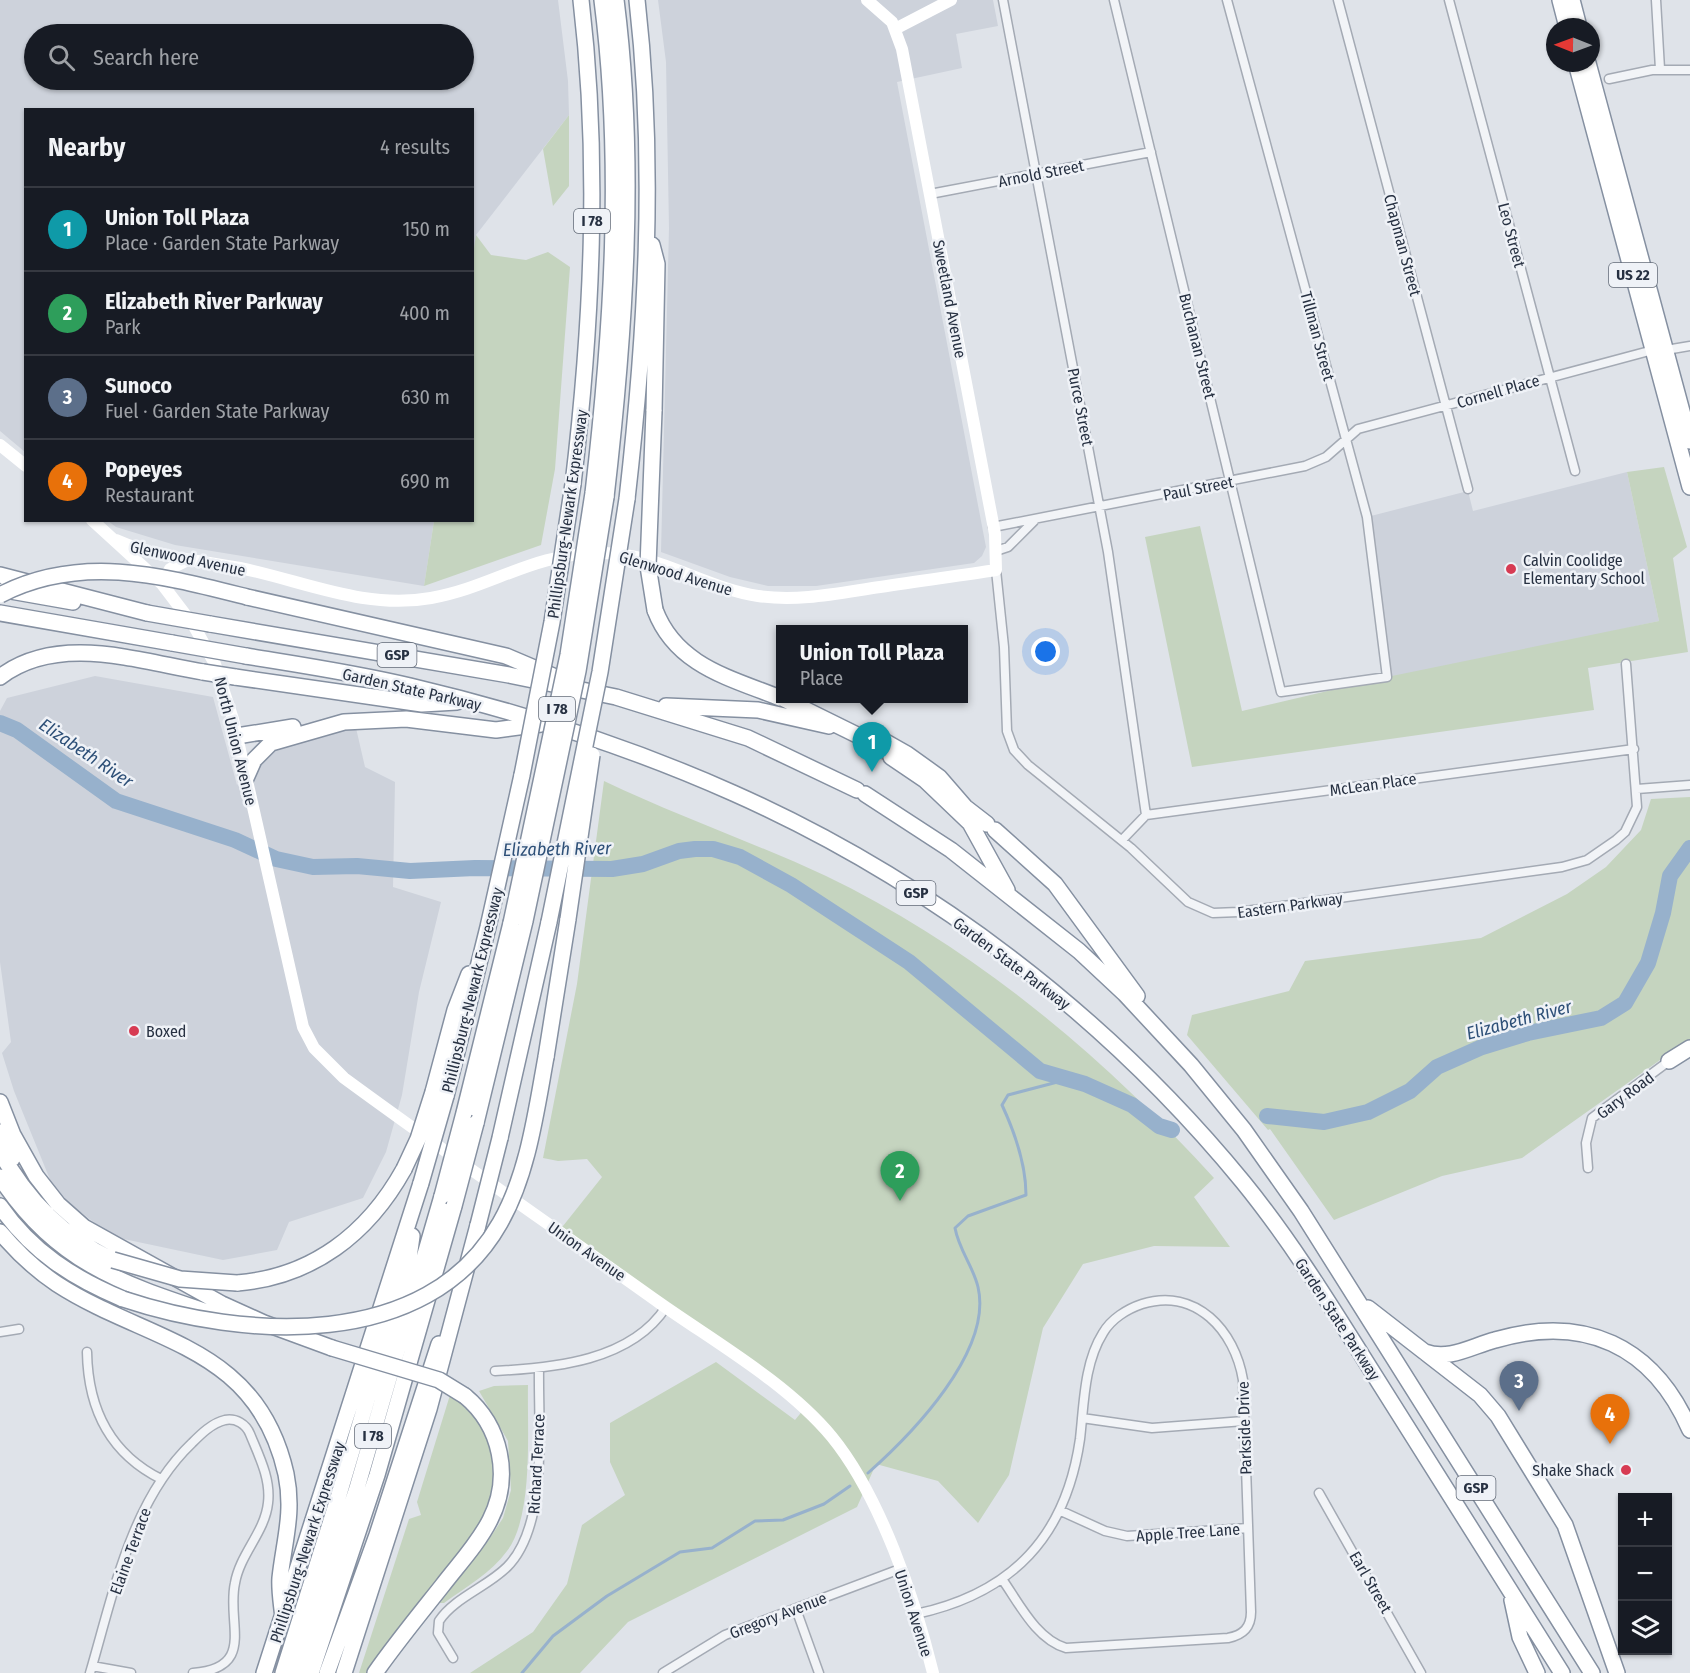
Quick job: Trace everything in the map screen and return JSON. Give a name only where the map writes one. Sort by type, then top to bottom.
[{"type":"highway","name":"Phillipsburg-Newark Expressway","points":[[264,1673],[421,1183],[440,1094],[488,927],[546,657],[573,484],[589,295],[592,147],[581,0]]},
{"type":"highway","name":"Phillipsburg-Newark Expressway","points":[[600,495],[612,265],[613,136],[602,0]]},
{"type":"highway","name":"Phillipsburg-Newark Expressway","points":[[311,1673],[397,1409],[454,1206],[470,1118],[518,922],[600,495],[619,368],[626,246],[626,122],[616,0]]},
{"type":"highway","name":"I 78","points":[[344,1673],[419,1442],[464,1280],[500,1138],[549,922],[600,672],[627,499],[639,382],[647,227],[645,104],[637,0]]},
{"type":"highway","points":[[1560,0],[1565,18]]},
{"type":"highway","points":[[1572,0],[1577,18]]},
{"type":"highway","name":"US 22","points":[[1579,72],[1659,350],[1690,441]]},
{"type":"highway","name":"US 22","points":[[1590,72],[1659,350],[1690,487]]},
{"type":"highway","points":[[647,227],[657,264],[648,566],[655,610],[670,639],[692,660],[714,672],[776,696]]},
{"type":"highway","points":[[0,595],[49,577],[105,570],[157,575],[506,657],[583,689]]},
{"type":"highway","points":[[0,575],[147,613]]},
{"type":"highway","name":"Garden State Parkway","points":[[0,588],[583,689],[646,705],[748,738],[861,792],[933,837],[1096,966],[1169,1039],[1260,1153],[1360,1303],[1592,1673]]},
{"type":"highway","name":"Garden State Parkway","points":[[0,613],[374,678],[546,723],[681,771],[739,795],[890,876],[968,928],[1032,975],[1100,1033],[1165,1096],[1260,1203],[1321,1291],[1562,1673]]},
{"type":"highway","points":[[0,676],[30,660],[72,652],[422,704],[469,701]]},
{"type":"highway","points":[[0,1206],[21,1233],[57,1266],[77,1278],[123,1299],[200,1321],[246,1326],[293,1327],[365,1317],[397,1308],[429,1294],[454,1277],[477,1256],[505,1213],[520,1174],[546,1057],[568,919],[590,776],[600,672]]},
{"type":"highway","points":[[791,703],[852,732],[925,780],[970,824],[1010,896]]},
{"type":"highway","points":[[646,705],[758,710],[884,741],[916,760],[939,777],[965,807],[1055,884],[1169,1039]]},
{"type":"highway","points":[[237,736],[301,725],[406,719],[496,730],[546,723]]},
{"type":"highway","points":[[246,778],[254,760],[271,742],[344,722]]},
{"type":"highway","points":[[1669,1061],[1690,1048]]},
{"type":"highway","points":[[1669,1061],[1690,1058]]},
{"type":"highway","points":[[0,1151],[24,1190],[43,1210],[73,1238],[113,1260],[142,1271],[180,1279],[237,1283],[261,1280],[294,1271],[340,1247],[377,1211],[404,1169],[440,1094]]},
{"type":"highway","points":[[0,1102],[31,1169],[58,1204],[84,1227],[222,1304],[264,1323],[332,1348],[439,1380],[465,1396],[482,1413],[496,1442],[502,1475],[498,1499],[490,1521],[375,1673]]},
{"type":"highway","name":"Phillipsburg-Newark Expressway","points":[[296,1673],[372,1439],[442,1196],[470,1118]]},
{"type":"highway","points":[[0,1132],[14,1164],[43,1210]]},
{"type":"highway","points":[[0,1177],[44,1232],[70,1254],[96,1269],[236,1322],[298,1341],[332,1348]]},
{"type":"highway","points":[[283,1673],[335,1508],[409,1258],[421,1183]]},
{"type":"highway","points":[[0,1232],[27,1260],[56,1283],[196,1351],[224,1371],[247,1396],[273,1440],[288,1489],[289,1524],[280,1579],[283,1619]]},
{"type":"highway","points":[[327,1673],[381,1525],[430,1366],[464,1280]]},
{"type":"highway","points":[[1360,1303],[1485,1399],[1528,1462],[1566,1525],[1617,1673]]},
{"type":"highway","points":[[1412,1344],[1431,1354],[1446,1355],[1530,1332],[1571,1331],[1601,1338],[1628,1351],[1653,1371],[1674,1399],[1690,1430]]},
{"type":"highway","points":[[1510,1591],[1520,1637],[1538,1673]]},
{"type":"street","points":[[867,0],[882,10],[896,29],[951,0]]},
{"type":"street","name":"Purce Street","points":[[1003,0],[1100,507],[1146,815]]},
{"type":"street","name":"Buchanan Street","points":[[1114,0],[1281,692]]},
{"type":"street","name":"Tillman Street","points":[[1227,0],[1366,517],[1387,677],[1281,692]]},
{"type":"street","name":"Chapman Street","points":[[1338,0],[1468,489]]},
{"type":"street","name":"Leo Street","points":[[1449,0],[1575,471]]},
{"type":"street","points":[[1656,0],[1660,69]]},
{"type":"street","name":"Sweetland Avenue","points":[[896,29],[902,49],[993,527],[996,570]]},
{"type":"street","points":[[1609,79],[1660,69],[1690,70]]},
{"type":"street","name":"Arnold Street","points":[[930,194],[1151,152]]},
{"type":"street","name":"Cornell Place","points":[[1346,437],[1358,429],[1549,377],[1659,350],[1690,346]]},
{"type":"street","name":"Paul Street","points":[[993,527],[1231,482],[1317,462],[1346,437]]},
{"type":"street","points":[[0,446],[24,464]]},
{"type":"street","name":"Paul Street","points":[[996,551],[1008,547],[1030,524],[1040,519]]},
{"type":"street","name":"North Union Avenue","points":[[94,522],[162,584],[187,615],[208,650],[225,692],[258,830]]},
{"type":"street","name":"Glenwood Avenue","points":[[116,540],[146,552],[240,568],[343,595],[387,601],[441,596],[547,558],[592,553],[638,558],[719,588],[770,598],[823,596],[996,570]]},
{"type":"street","points":[[162,584],[170,568],[190,560]]},
{"type":"street","name":"Eastern Parkway","points":[[996,570],[1005,647],[1006,724],[1010,744],[1028,765],[1122,840],[1188,902],[1213,913],[1226,914],[1576,865],[1598,855],[1625,832],[1637,807],[1626,664]]},
{"type":"street","name":"McLean Place","points":[[1146,815],[1634,749]]},
{"type":"street","points":[[1637,789],[1690,785]]},
{"type":"street","points":[[1122,840],[1146,815]]},
{"type":"street","name":"Union Avenue","points":[[258,830],[303,1027],[320,1056],[358,1088],[791,1398],[831,1436],[863,1485],[900,1569],[933,1673]]},
{"type":"street","name":"Gary Road","points":[[1588,1168],[1586,1143],[1593,1118],[1669,1061]]},
{"type":"street","name":"Parkside Drive","points":[[916,1614],[957,1603],[1002,1579],[1035,1549],[1061,1511],[1076,1463],[1092,1356],[1110,1324],[1136,1306],[1149,1302],[1175,1300],[1205,1311],[1232,1347],[1243,1380],[1251,1619],[1244,1633],[1236,1636],[1066,1648],[1051,1642],[1040,1632],[1002,1579]]},
{"type":"street","points":[[495,1371],[539,1369],[572,1364],[603,1353],[655,1324],[666,1307]]},
{"type":"street","points":[[0,1332],[19,1329]]},
{"type":"street","points":[[87,1352],[91,1393],[105,1429],[129,1458],[161,1479]]},
{"type":"street","name":"Richard Terrace","points":[[453,1658],[438,1633],[439,1621],[508,1567],[524,1546],[533,1523],[537,1497],[539,1369]]},
{"type":"street","points":[[1082,1418],[1152,1428],[1244,1421]]},
{"type":"street","name":"Elaine Terrace","points":[[91,1670],[134,1532],[161,1479],[198,1437],[216,1423],[228,1419],[247,1426],[264,1469],[268,1504],[235,1582],[234,1650],[220,1667],[203,1672]]},
{"type":"street","name":"Earl Street","points":[[1319,1492],[1421,1673]]},
{"type":"street","name":"Apple Tree Lane","points":[[1061,1511],[1105,1531],[1127,1536],[1248,1528]]},
{"type":"street","name":"Gregory Avenue","points":[[663,1673],[724,1635],[900,1569]]},
{"type":"street","points":[[796,1609],[819,1673]]},
{"type":"street","points":[[91,1670],[131,1673]]},
{"type":"street","points":[[193,1673],[203,1672]]},
{"type":"shaded area","points":[[0,0],[558,0],[568,81],[569,115],[476,235],[474,252],[474,108],[24,108],[24,451],[0,431]]},
{"type":"shaded area","points":[[658,0],[993,0],[998,26],[956,34],[962,68],[897,82],[986,547],[982,556],[974,563],[816,586],[768,586],[730,577],[661,552],[669,228],[666,62]]},
{"type":"shaded area","name":"Calvin Coolidge Elementary School","points":[[1627,472],[1659,621],[1397,679],[1387,677],[1367,517],[1468,491],[1473,511]]},
{"type":"shaded area","points":[[109,522],[434,522],[424,586],[175,545],[116,527]]},
{"type":"shaded area","points":[[95,676],[213,697],[237,785],[276,747],[356,728],[365,767],[395,782],[393,887],[441,902],[419,992],[402,1095],[386,1152],[363,1198],[289,1222],[277,1250],[223,1260],[119,1238],[104,1230],[70,1204],[51,1182],[14,1091],[2,1053],[11,1042],[0,962],[0,711],[7,698]]},
{"type":"green space","points":[[569,115],[569,186],[553,206],[543,149]]},
{"type":"green space","points":[[476,235],[491,255],[526,260],[548,252],[570,267],[555,469],[541,545],[424,586],[434,522],[474,522],[474,248]]},
{"type":"green space","points":[[1664,467],[1687,547],[1673,558],[1688,652],[1588,668],[1594,710],[1192,767],[1145,537],[1200,526],[1242,711],[1387,677],[1659,621],[1627,472]]},
{"type":"green space","points":[[604,781],[826,876],[881,904],[934,936],[985,971],[1082,1048],[1172,1133],[1214,1178],[1194,1197],[1230,1247],[1154,1246],[1083,1264],[1043,1328],[1009,1475],[978,1523],[938,1481],[876,1464],[857,1507],[628,1622],[580,1673],[470,1673],[533,1632],[567,1584],[582,1525],[625,1495],[610,1462],[610,1423],[716,1362],[795,1420],[804,1409],[559,1231],[602,1177],[587,1159],[558,1161],[543,1158],[577,984]]},
{"type":"green space","points":[[1690,797],[1690,1042],[1677,1048],[1522,1158],[1442,1176],[1334,1220],[1270,1129],[1268,1130],[1187,1035],[1192,1015],[1289,991],[1305,961],[1481,938],[1567,894],[1606,867],[1641,830],[1651,799]]},
{"type":"green space","points":[[528,1385],[527,1471],[522,1516],[516,1536],[501,1559],[486,1573],[444,1603],[439,1603],[488,1541],[503,1518],[511,1490],[508,1441],[479,1391],[494,1386]]},
{"type":"green space","points":[[450,1395],[480,1425],[493,1459],[494,1478],[484,1516],[473,1535],[367,1673],[359,1673],[409,1519],[421,1515],[417,1502]]},
{"type":"waterway","name":"Elizabeth River","points":[[0,723],[17,730],[116,801],[235,840],[276,859],[313,867],[357,866],[410,871],[475,868],[612,869],[643,864],[679,851],[695,849],[713,849],[740,857],[791,885],[909,962],[1040,1071],[1085,1084],[1132,1105],[1159,1126],[1172,1130]]},
{"type":"waterway","name":"Elizabeth River","points":[[1267,1116],[1324,1122],[1368,1112],[1410,1091],[1437,1067],[1482,1047],[1528,1033],[1601,1018],[1625,1003],[1648,963],[1663,913],[1670,876],[1690,848]]},
{"type":"waterway","points":[[868,1473],[926,1414],[961,1364],[973,1338],[979,1312],[978,1287],[955,1228],[968,1216],[1026,1195],[1019,1148],[1002,1105],[1008,1095],[1069,1079]]},
{"type":"waterway","points":[[522,1673],[553,1636],[607,1596],[680,1552],[712,1548],[755,1521],[783,1520],[824,1504],[850,1486]]},
{"type":"tunnel","points":[[878,749],[887,754]]},
{"type":"place","name":"Calvin Coolidge Elementary School","points":[[1511,569]]},
{"type":"place","name":"Union Toll Plaza","points":[[872,772]]},
{"type":"place","name":"Boxed","points":[[134,1031]]},
{"type":"place","name":"Elizabeth River Parkway","points":[[900,1201]]},
{"type":"place","name":"Sunoco","points":[[1519,1411]]},
{"type":"place","name":"Popeyes","points":[[1610,1444]]},
{"type":"place","name":"Shake Shack","points":[[1626,1470]]}]
